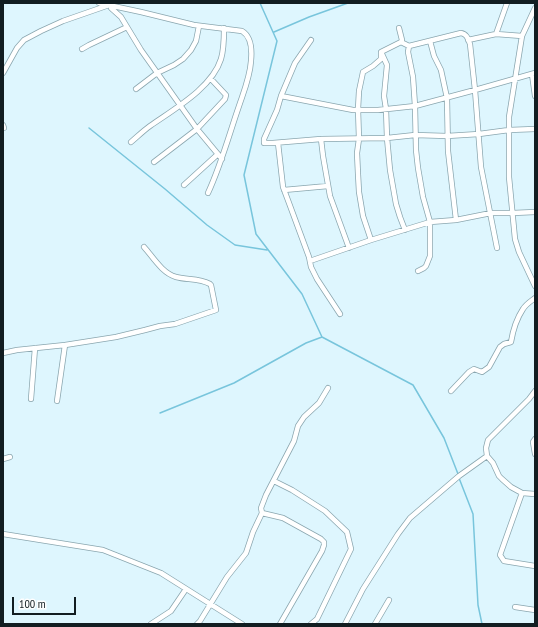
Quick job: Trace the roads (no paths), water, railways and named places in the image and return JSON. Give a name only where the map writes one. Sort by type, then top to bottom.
[{"type":"street","points":[[99,3],[199,26],[242,31],[246,34],[251,44],[252,62],[247,84],[222,159],[208,193]]},
{"type":"street","points":[[124,9],[127,3]]},
{"type":"street","points":[[496,34],[507,3]]},
{"type":"street","points":[[110,5],[111,8],[121,17],[141,50],[180,106],[222,159]]},
{"type":"street","points":[[3,73],[16,48],[24,40],[63,21],[110,5]]},
{"type":"street","points":[[535,8],[522,36],[509,130],[509,177],[515,239],[519,252],[535,286]]},
{"type":"street","points":[[136,89],[157,73],[183,59],[191,50],[196,41],[199,26]]},
{"type":"street","points":[[82,49],[127,27]]},
{"type":"street","points":[[131,142],[149,127],[180,106],[211,79],[222,59],[224,28]]},
{"type":"street","points":[[399,28],[402,40],[401,42]]},
{"type":"street","points":[[401,42],[409,46],[461,33],[465,34],[468,38],[475,90],[482,167],[497,248]]},
{"type":"street","points":[[468,40],[496,34],[522,36]]},
{"type":"street","points":[[311,40],[295,63],[264,139],[264,143],[387,138],[415,135],[447,136],[535,128]]},
{"type":"street","points":[[430,41],[434,56],[441,70],[447,98],[448,151],[456,220]]},
{"type":"street","points":[[371,240],[363,216],[359,192],[357,153],[359,139],[359,91],[363,72],[373,66],[380,59],[382,52],[401,42]]},
{"type":"street","points":[[409,46],[408,52],[413,77],[418,168],[423,197],[430,222],[430,256],[426,266],[418,271]]},
{"type":"street","points":[[382,52],[387,65],[384,96],[390,170],[396,204],[405,230]]},
{"type":"street","points":[[281,96],[353,110],[378,110],[415,106],[534,74],[535,96]]},
{"type":"street","points":[[154,162],[197,129],[225,99],[226,94],[211,79]]},
{"type":"street","points":[[321,140],[332,203],[349,248]]},
{"type":"street","points":[[278,143],[284,190],[311,267],[340,314]]},
{"type":"street","points":[[184,185],[218,154]]},
{"type":"street","points":[[284,190],[328,186]]},
{"type":"street","points":[[310,261],[430,222],[456,220],[491,213],[535,212]]},
{"type":"street","points":[[3,353],[146,330],[170,325],[216,310],[210,284],[204,281],[170,274],[163,270],[144,247]]},
{"type":"street","points":[[451,391],[469,372],[474,369],[482,372],[489,367],[500,347],[511,342],[517,320],[524,308],[535,298]]},
{"type":"street","points":[[57,401],[65,344]]},
{"type":"street","points":[[31,400],[35,348]]},
{"type":"street","points":[[197,624],[227,577],[246,553],[253,532],[262,513],[261,508],[266,495],[294,441],[298,426],[304,417],[319,403],[328,388]]},
{"type":"street","points":[[535,391],[529,399],[488,440],[486,448],[487,456],[493,463],[502,480],[522,493],[535,494]]},
{"type":"street","points":[[535,439],[533,442],[535,454]]},
{"type":"street","points":[[346,624],[362,589],[410,518],[459,476],[487,456]]},
{"type":"street","points":[[3,459],[10,457]]},
{"type":"street","points":[[274,481],[292,490],[325,511],[347,532],[351,549],[317,619],[311,624]]},
{"type":"street","points":[[522,493],[500,556],[504,561],[535,566]]},
{"type":"street","points":[[262,513],[283,518],[324,542],[322,551],[280,624]]},
{"type":"street","points":[[3,534],[103,550],[161,574],[242,624]]},
{"type":"street","points":[[151,624],[171,612],[186,589]]},
{"type":"street","points":[[375,624],[389,600]]},
{"type":"street","points":[[515,607],[535,610]]},
{"type":"waterway","points":[[260,3],[277,41],[244,175],[256,234],[302,294],[322,337],[413,385],[444,438],[458,474]]},
{"type":"waterway","points":[[274,32],[348,3]]},
{"type":"waterway","points":[[89,128],[207,225],[235,245],[267,250]]},
{"type":"waterway","points":[[160,413],[234,383],[306,343],[322,337]]},
{"type":"waterway","points":[[459,478],[473,514],[478,605],[482,624]]}]
